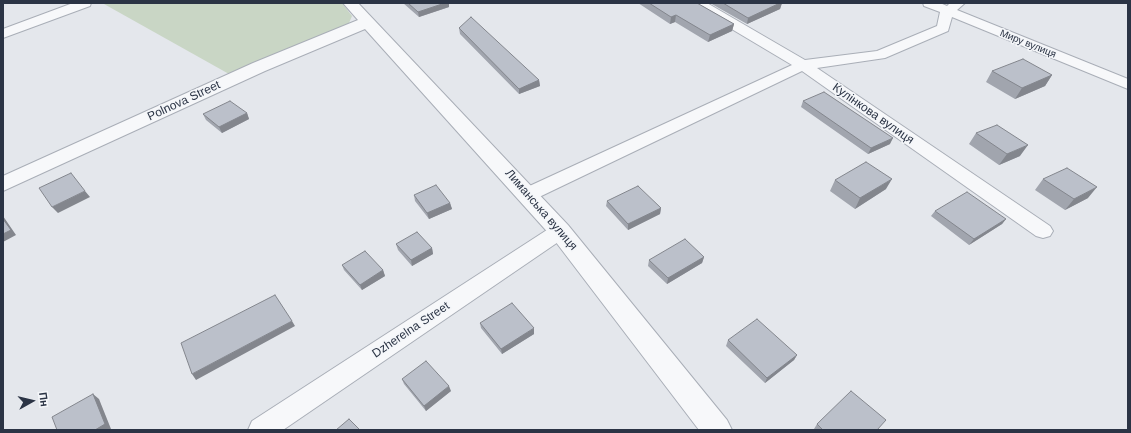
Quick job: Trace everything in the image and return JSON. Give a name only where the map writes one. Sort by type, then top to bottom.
[{"type":"street","points":[[3,34],[85,3]]},
{"type":"street","name":"Лиманська вулиця","points":[[350,3],[529,194],[717,430]]},
{"type":"street","name":"Кулінкова вулиця","points":[[698,3],[803,65],[1043,231]]},
{"type":"street","name":"Миру вулиця","points":[[929,3],[953,7],[1128,84]]},
{"type":"street","points":[[529,194],[803,65],[880,55],[943,28],[953,7]]},
{"type":"street","name":"Polnova Street","points":[[3,184],[259,67],[367,22]]},
{"type":"street","name":"Dzherelna Street","points":[[261,430],[560,231]]},
{"type":"green space","points":[[342,3],[352,16],[349,23],[340,29],[229,74],[104,4]]},
{"type":"building","points":[[408,3],[445,3],[418,12]]},
{"type":"building","points":[[649,3],[697,3],[734,24],[710,35],[676,15],[671,17]]},
{"type":"building","points":[[723,3],[780,3],[748,18]]},
{"type":"building","points":[[471,17],[539,80],[519,89],[459,28]]},
{"type":"building","points":[[1023,59],[1052,75],[1022,88],[992,71]]},
{"type":"building","points":[[824,92],[893,138],[871,148],[803,101]]},
{"type":"building","points":[[230,101],[247,113],[219,127],[203,114]]},
{"type":"building","points":[[997,125],[1028,145],[1007,154],[976,133]]},
{"type":"building","points":[[866,162],[892,179],[860,198],[835,180]]},
{"type":"building","points":[[1067,168],[1097,187],[1074,199],[1043,179]]},
{"type":"building","points":[[71,173],[85,191],[52,207],[39,188]]},
{"type":"building","points":[[436,185],[450,203],[427,213],[414,195]]},
{"type":"building","points":[[638,186],[661,208],[628,224],[607,201]]},
{"type":"building","points":[[967,192],[1006,219],[974,239],[935,211]]},
{"type":"building","points":[[3,219],[11,230],[3,234]]},
{"type":"building","points":[[417,232],[432,248],[411,260],[396,244]]},
{"type":"building","points":[[685,239],[704,257],[668,278],[649,260]]},
{"type":"building","points":[[365,251],[383,270],[360,285],[342,265]]},
{"type":"building","points":[[275,295],[292,321],[192,374],[181,343]]},
{"type":"building","points":[[512,303],[534,328],[501,349],[480,323]]},
{"type":"building","points":[[757,319],[797,355],[767,378],[728,340]]},
{"type":"building","points":[[426,361],[449,386],[424,406],[402,379]]},
{"type":"building","points":[[851,391],[886,420],[877,430],[823,430],[817,424]]},
{"type":"building","points":[[93,394],[105,424],[95,430],[57,430],[52,417]]},
{"type":"building","points":[[349,419],[360,430],[336,430]]}]
